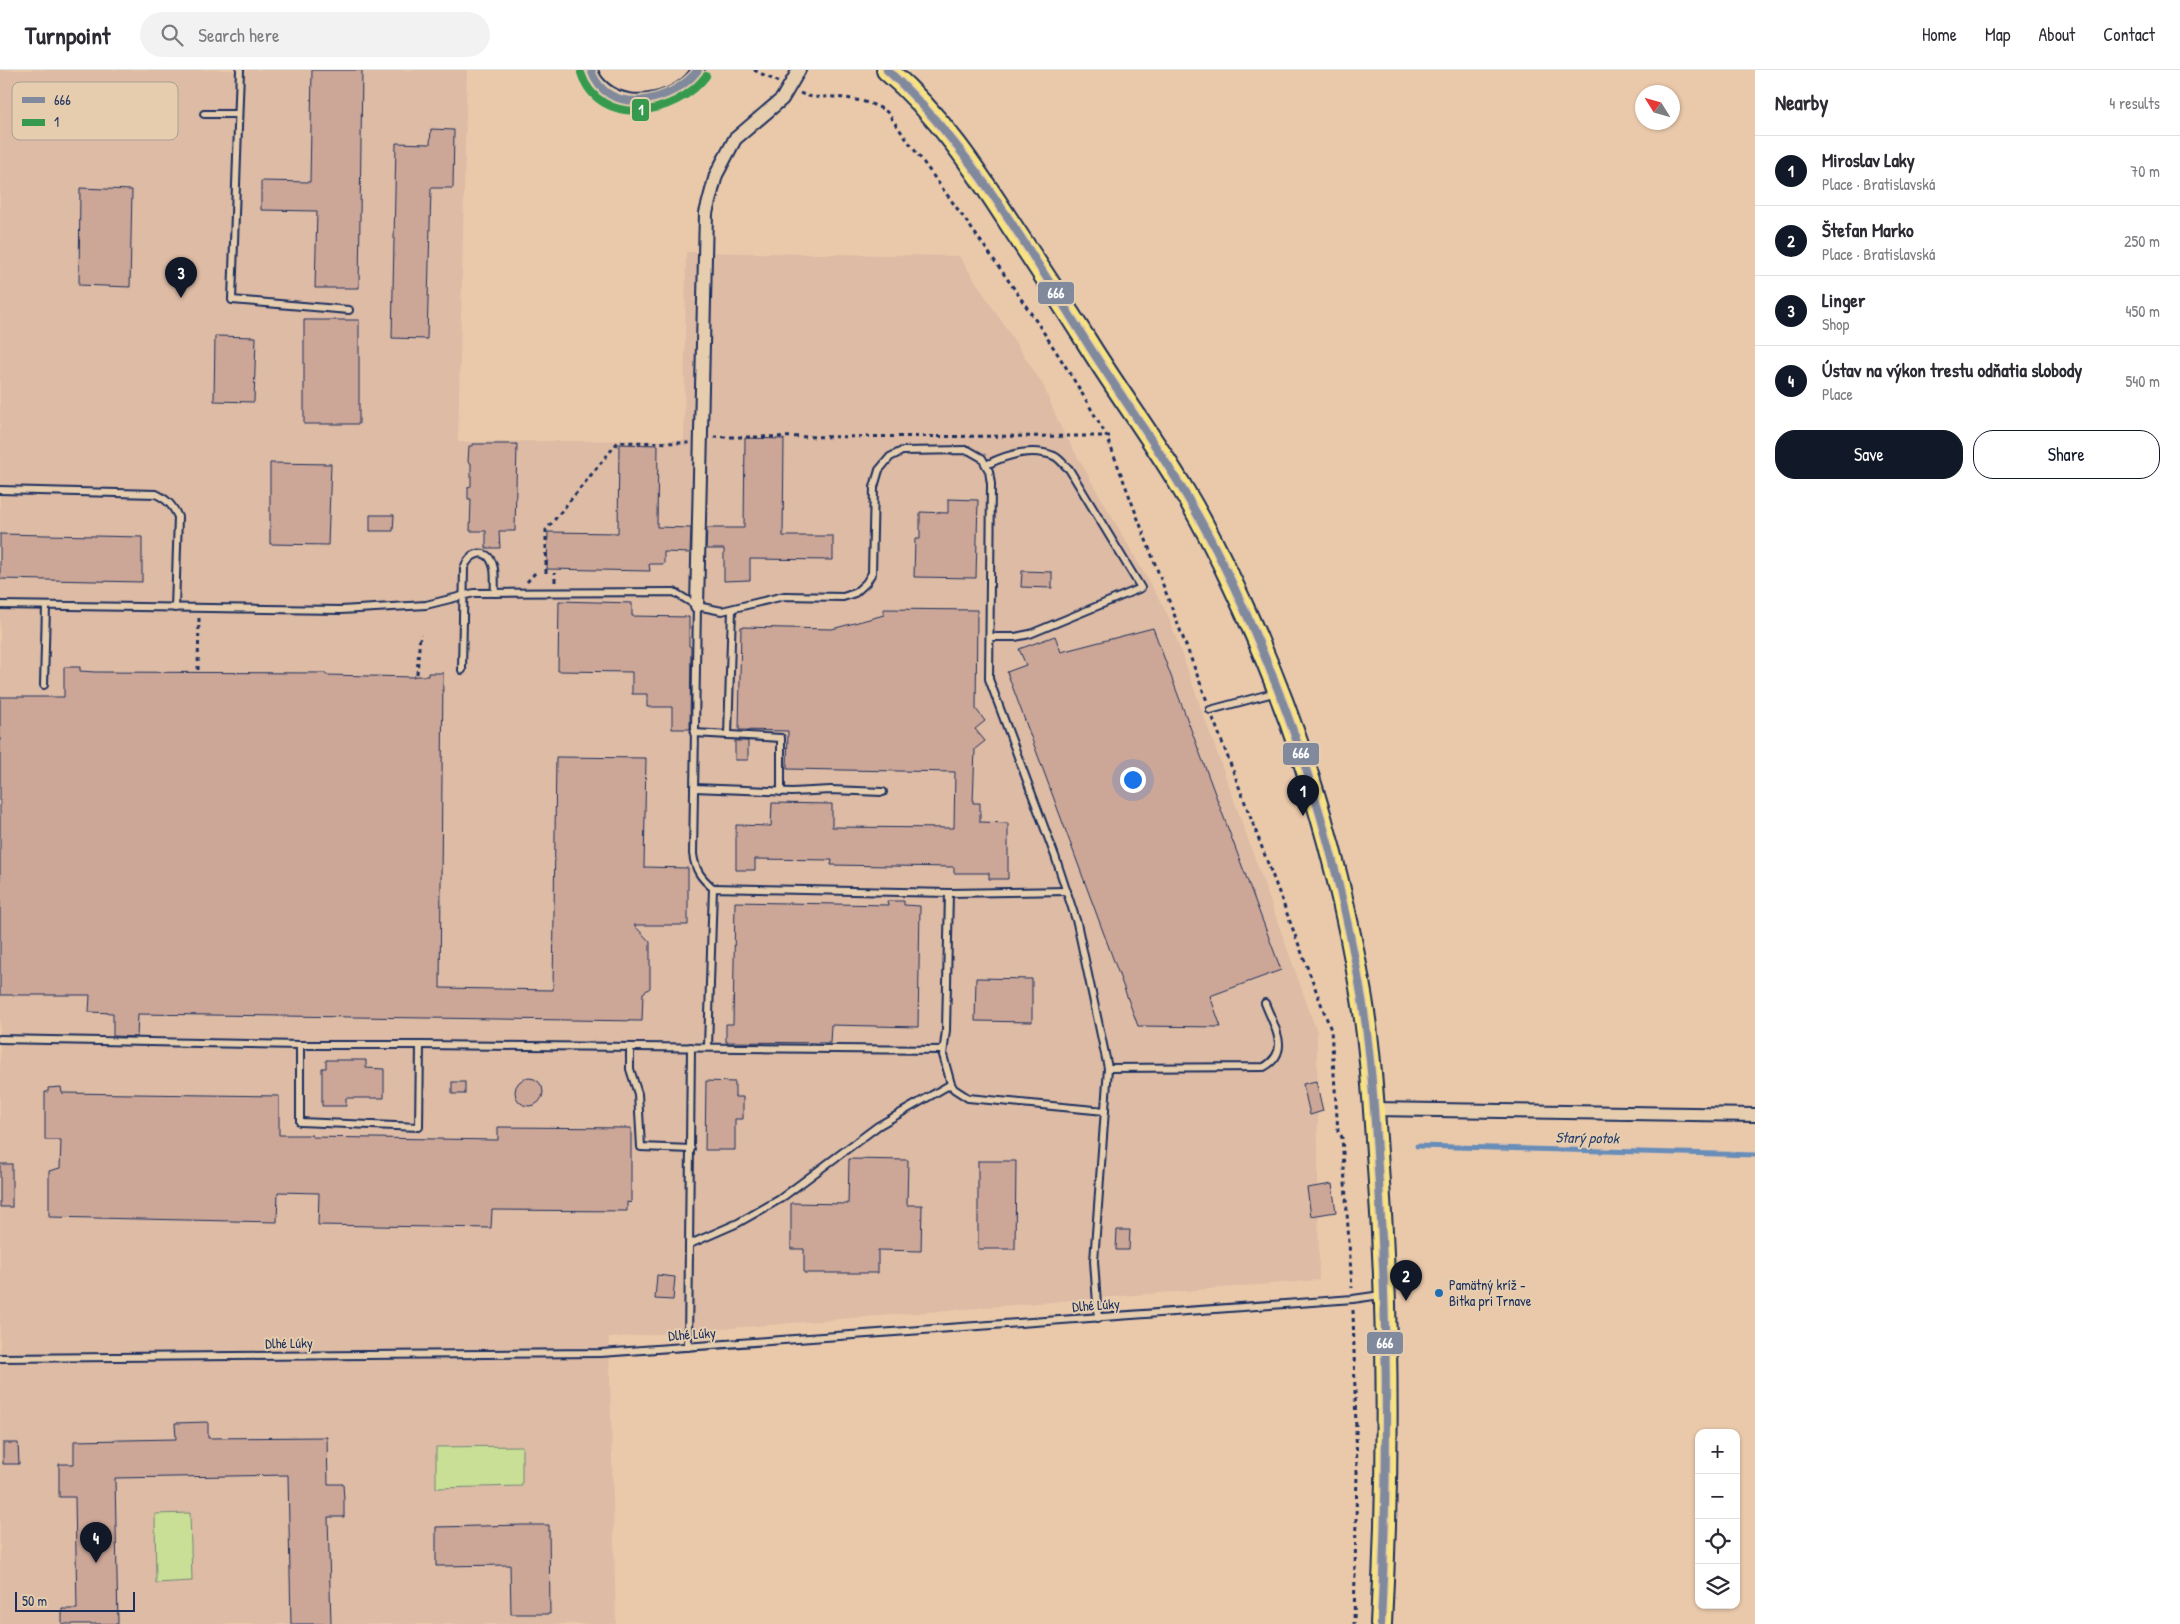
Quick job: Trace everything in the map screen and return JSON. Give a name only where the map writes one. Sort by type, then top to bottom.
[{"type":"main road","points":[[888,70],[907,86],[936,119],[980,178],[1184,490],[1229,576],[1278,691],[1311,781],[1340,888],[1363,1005],[1374,1109],[1385,1294],[1386,1446],[1381,1624]]},
{"type":"street","points":[[591,70],[598,84],[608,92],[625,99],[641,100],[658,98],[675,92],[693,79],[698,70]]},
{"type":"street","points":[[697,606],[706,213],[716,174],[735,139],[782,99],[799,70]]},
{"type":"street","points":[[1374,1109],[1755,1115]]},
{"type":"lane","points":[[240,70],[232,300],[349,310]]},
{"type":"lane","points":[[204,114],[238,114]]},
{"type":"lane","points":[[0,605],[350,609],[426,606],[463,596],[495,593],[674,592],[697,606],[722,611],[784,596],[843,597],[855,593],[866,583],[872,573],[874,487],[879,470],[890,457],[902,451],[968,450],[982,458],[990,471],[991,484],[989,679],[1077,923],[1108,1068],[1094,1261],[1098,1318]]},
{"type":"lane","points":[[986,464],[1006,455],[1034,452],[1055,456],[1069,469],[1141,588],[1030,634],[1015,637],[990,637]]},
{"type":"lane","points":[[0,490],[156,494],[166,499],[173,506],[178,517],[175,608]]},
{"type":"lane","points":[[462,670],[464,568],[467,560],[474,554],[483,553],[490,558],[494,567],[495,593]]},
{"type":"lane","points":[[44,685],[46,606]]},
{"type":"lane","points":[[697,606],[694,733],[694,865],[700,877],[713,888],[949,893],[1067,891]]},
{"type":"lane","points":[[728,735],[732,610]]},
{"type":"lane","points":[[1210,710],[1278,691]]},
{"type":"lane","points":[[694,733],[781,738],[781,792]]},
{"type":"lane","points":[[694,788],[781,792],[883,792]]},
{"type":"lane","points":[[708,1048],[713,888]]},
{"type":"lane","points":[[949,893],[946,1030],[943,1050],[946,1069],[954,1089],[968,1098],[1105,1111]]},
{"type":"lane","points":[[1108,1068],[1264,1067],[1274,1062],[1280,1050],[1280,1042],[1265,1003]]},
{"type":"lane","points":[[0,1039],[300,1045],[943,1050]]},
{"type":"lane","points":[[300,1045],[300,1122],[419,1127],[420,1045]]},
{"type":"lane","points":[[630,1047],[630,1069],[638,1094],[641,1147],[690,1149]]},
{"type":"lane","points":[[688,1347],[692,1047]]},
{"type":"lane","points":[[690,1244],[738,1223],[780,1200],[878,1126],[951,1084]]},
{"type":"lane","name":"Dlhé Lúky","points":[[0,1358],[602,1353],[1353,1299],[1385,1294]]},
{"type":"path","points":[[754,70],[778,82]]},
{"type":"path","points":[[710,444],[711,437],[1113,436]]},
{"type":"path","points":[[546,573],[546,530],[618,442],[690,443]]},
{"type":"path","points":[[524,584],[536,572]]},
{"type":"path","points":[[555,573],[555,583]]},
{"type":"path","points":[[198,670],[199,608]]},
{"type":"path","points":[[417,674],[420,634]]},
{"type":"path","points":[[1342,1137],[1353,1299],[1357,1471],[1354,1624]]},
{"type":"shaded area","points":[[0,70],[467,70],[458,442],[684,440],[686,252],[959,256],[1043,385],[1061,428],[1167,613],[1317,1032],[1319,1280],[609,1338],[616,1624],[0,1624]]},
{"type":"green space","points":[[522,1446],[522,1486],[436,1488],[436,1447]]},
{"type":"green space","points":[[190,1513],[192,1581],[156,1583],[155,1514]]},
{"type":"building","points":[[312,70],[362,70],[359,288],[315,288],[317,211],[261,210],[261,181],[310,182]]},
{"type":"building","points":[[431,129],[454,130],[453,188],[431,188],[427,339],[392,338],[396,143],[430,144]]},
{"type":"building","points":[[80,188],[132,190],[130,287],[79,285]]},
{"type":"building","points":[[304,320],[359,320],[359,424],[304,424]]},
{"type":"building","points":[[215,336],[256,337],[254,402],[214,401]]},
{"type":"building","points":[[745,438],[784,439],[783,536],[833,536],[833,560],[750,559],[750,580],[724,581],[724,549],[706,549],[707,528],[744,528]]},
{"type":"building","points":[[473,444],[517,444],[515,531],[499,531],[500,548],[486,548],[486,531],[470,531],[471,499],[468,499],[468,487],[471,486],[471,463],[468,462],[469,446],[473,446]]},
{"type":"building","points":[[619,444],[658,445],[657,527],[691,528],[690,553],[664,552],[664,564],[649,564],[650,571],[547,569],[548,532],[618,533]]},
{"type":"building","points":[[270,463],[331,464],[328,545],[270,544]]},
{"type":"building","points":[[948,499],[978,500],[976,578],[914,577],[915,539],[920,539],[920,512],[948,513]]},
{"type":"building","points":[[370,515],[394,515],[393,531],[370,531]]},
{"type":"building","points":[[0,534],[142,537],[142,582],[0,579]]},
{"type":"building","points":[[1022,571],[1052,572],[1052,588],[1021,587]]},
{"type":"building","points":[[559,601],[632,603],[632,616],[689,617],[689,646],[691,647],[690,729],[672,729],[672,707],[647,707],[647,694],[632,694],[632,672],[558,671]]},
{"type":"building","points":[[884,609],[977,610],[976,709],[985,721],[975,729],[985,741],[975,749],[973,803],[980,803],[980,822],[1008,823],[1008,879],[989,879],[989,873],[954,873],[954,867],[831,865],[832,860],[755,859],[755,870],[736,870],[736,825],[771,826],[772,803],[832,804],[832,827],[954,828],[955,772],[787,769],[788,731],[739,730],[741,627],[832,629],[884,615]]},
{"type":"building","points":[[1153,628],[1281,970],[1210,996],[1221,1027],[1138,1026],[1007,672],[1026,665],[1019,649],[1055,636],[1061,652]]},
{"type":"building","points":[[64,667],[80,667],[80,671],[95,672],[326,673],[326,675],[414,677],[428,676],[428,673],[443,673],[440,988],[553,990],[556,757],[646,758],[644,867],[688,868],[688,925],[634,925],[650,942],[650,988],[643,993],[642,1021],[138,1014],[137,1037],[113,1036],[113,1013],[89,1012],[90,995],[0,995],[0,697],[64,697]]},
{"type":"building","points":[[735,741],[748,741],[748,760],[735,760]]},
{"type":"building","points":[[887,901],[904,901],[904,905],[920,906],[918,1027],[831,1025],[830,1043],[726,1042],[726,1024],[733,1024],[735,902],[888,905]]},
{"type":"building","points":[[976,978],[1032,979],[1032,1022],[975,1021]]},
{"type":"building","points":[[326,1060],[366,1060],[366,1068],[384,1069],[384,1098],[346,1098],[346,1106],[322,1106],[322,1068],[326,1068]]},
{"type":"building","points":[[529,1078],[539,1082],[543,1092],[539,1102],[529,1106],[519,1102],[515,1092],[519,1082]]},
{"type":"building","points":[[706,1081],[735,1082],[735,1097],[743,1097],[743,1119],[735,1119],[735,1150],[705,1150]]},
{"type":"building","points":[[1316,1081],[1323,1111],[1310,1115],[1303,1084]]},
{"type":"building","points":[[452,1082],[465,1082],[465,1094],[452,1094]]},
{"type":"building","points":[[61,1087],[62,1093],[279,1096],[279,1135],[498,1140],[498,1127],[631,1128],[631,1203],[627,1202],[627,1211],[492,1210],[491,1228],[318,1225],[319,1193],[278,1192],[277,1222],[49,1217],[49,1171],[60,1168],[61,1140],[45,1140],[45,1092],[48,1092],[48,1088]]},
{"type":"building","points":[[849,1159],[908,1160],[907,1205],[922,1205],[921,1251],[878,1250],[878,1273],[804,1273],[804,1249],[791,1249],[791,1203],[848,1204]]},
{"type":"building","points":[[978,1161],[1016,1161],[1015,1249],[978,1249]]},
{"type":"building","points":[[0,1164],[12,1164],[12,1207],[0,1207]]},
{"type":"building","points":[[1332,1184],[1336,1212],[1311,1216],[1307,1188]]},
{"type":"building","points":[[1117,1230],[1130,1230],[1129,1250],[1116,1250]]},
{"type":"building","points":[[657,1275],[675,1277],[673,1300],[655,1299]]},
{"type":"building","points":[[208,1422],[208,1438],[327,1437],[328,1484],[343,1484],[344,1500],[344,1517],[328,1517],[331,1624],[291,1624],[288,1475],[115,1478],[118,1624],[62,1624],[62,1609],[77,1609],[75,1497],[59,1497],[59,1464],[74,1464],[74,1441],[176,1439],[175,1423]]},
{"type":"building","points":[[3,1443],[18,1443],[19,1464],[3,1464]]},
{"type":"building","points":[[549,1525],[550,1614],[511,1614],[510,1565],[436,1566],[436,1527]]},
{"type":"waterway","name":"Starý potok","points":[[1417,1146],[1755,1155]]},
{"type":"transit line","name":"666","points":[[591,70],[599,85],[611,95],[626,100],[658,97],[687,81],[698,70]]},
{"type":"transit line","name":"666","points":[[887,70],[945,132],[998,202],[1188,498],[1242,603],[1287,713],[1306,769],[1338,883],[1351,941],[1362,999],[1371,1068],[1382,1239],[1385,1349],[1386,1459],[1381,1624]]},
{"type":"transit line","name":"1","points":[[581,73],[591,91],[604,103],[621,109],[640,110],[659,107],[677,100],[693,89],[706,76]]},
{"type":"place","name":"Linger","points":[[181,298]]},
{"type":"place","name":"Miroslav Laky","points":[[1303,816]]},
{"type":"place","name":"Pamätný kríž - Bitka pri Trnave","points":[[1439,1293]]},
{"type":"place","name":"Štefan Marko","points":[[1406,1301]]},
{"type":"place","name":"Ústav na výkon trestu odňatia slobody","points":[[96,1563]]}]
